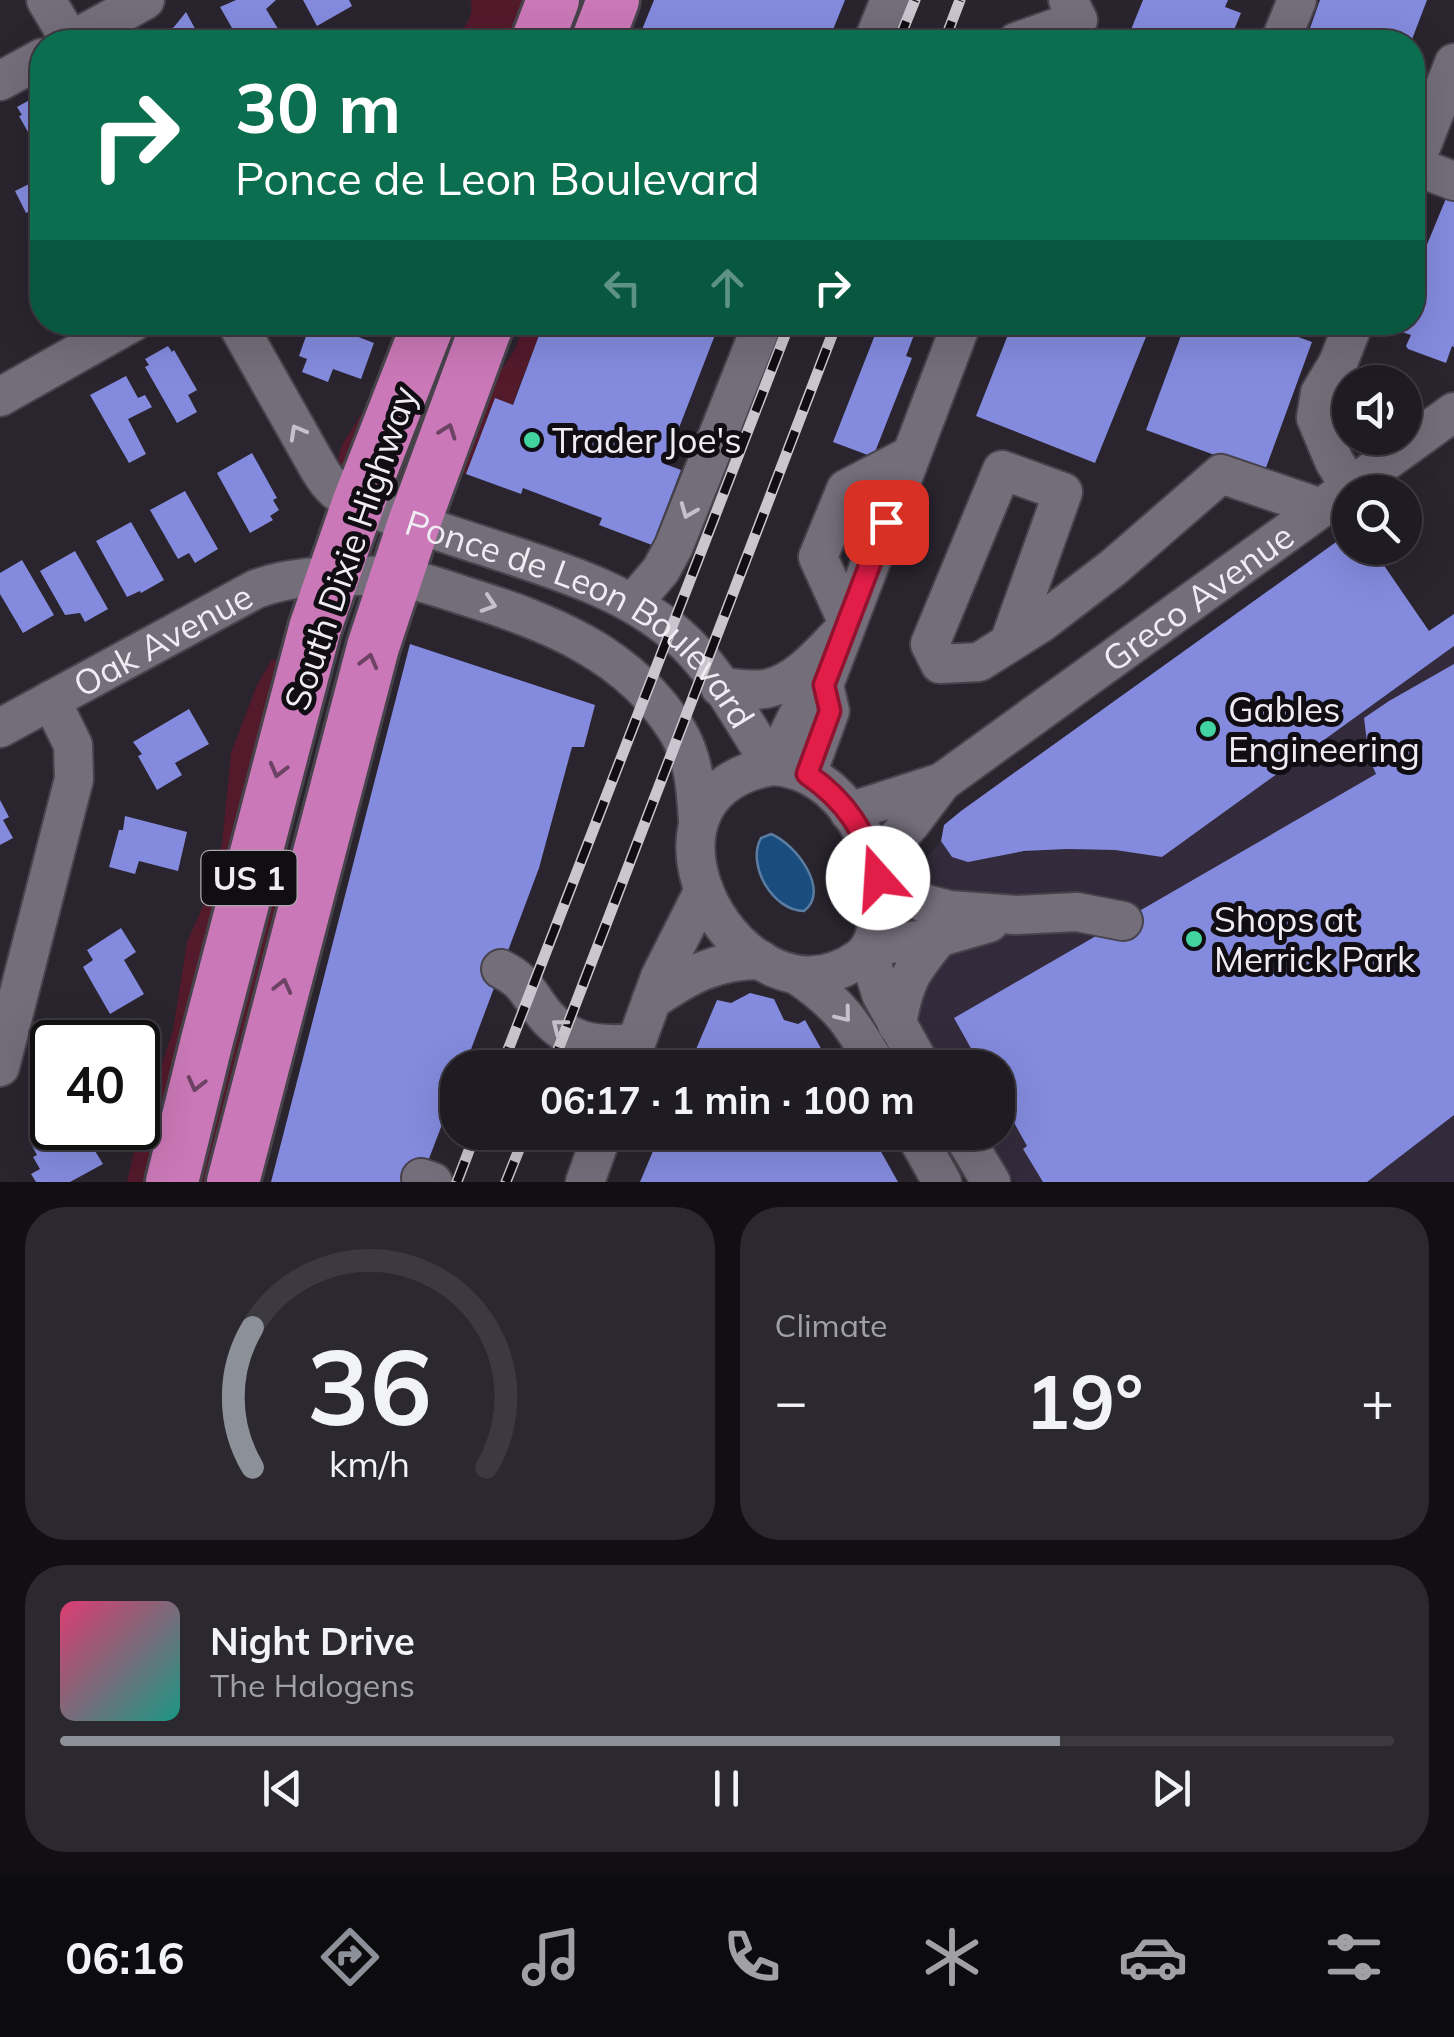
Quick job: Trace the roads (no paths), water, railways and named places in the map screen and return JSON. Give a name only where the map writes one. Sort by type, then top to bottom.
[{"type":"highway","points":[[542,30],[554,0]]},
{"type":"highway","points":[[602,30],[613,0]]},
{"type":"highway","name":"South Dixie Highway","points":[[172,1182],[314,633],[358,504],[424,335]]},
{"type":"highway","name":"South Dixie Highway","points":[[233,1182],[373,647],[483,335]]},
{"type":"street","points":[[46,0],[63,30]]},
{"type":"street","points":[[91,30],[145,0]]},
{"type":"street","points":[[878,30],[890,0]]},
{"type":"street","points":[[1285,30],[1298,0]]},
{"type":"street","points":[[1044,30],[1076,16]]},
{"type":"street","points":[[1425,137],[1454,63]]},
{"type":"street","points":[[0,82],[30,65]]},
{"type":"street","points":[[1425,171],[1454,181]]},
{"type":"street","points":[[0,397],[109,335]]},
{"type":"street","points":[[243,335],[326,480],[338,494],[358,504]]},
{"type":"street","points":[[633,603],[674,546],[758,335]]},
{"type":"street","points":[[786,769],[830,711],[824,685],[957,335]]},
{"type":"street","points":[[1334,475],[1334,461],[1316,418],[1320,393],[1349,335]]},
{"type":"street","name":"Greco Avenue","points":[[1422,427],[1454,412]]},
{"type":"street","points":[[846,626],[818,558],[846,489],[911,455]]},
{"type":"street","name":"Greco Avenue","points":[[1353,475],[1369,455]]},
{"type":"street","points":[[1009,643],[1063,492],[1002,470],[930,644],[940,664],[979,662],[1041,623],[1114,567],[1220,474],[1332,497]]},
{"type":"street","name":"Greco Avenue","points":[[877,870],[942,782],[1332,500]]},
{"type":"street","name":"Ponce de Leon Boulevard","points":[[358,504],[577,578],[633,603],[680,637],[786,769]]},
{"type":"street","name":"Ponce de Leon Boulevard","points":[[335,576],[396,576],[538,620],[582,641],[622,670],[658,704],[677,730],[696,785],[698,820]]},
{"type":"street","name":"Oak Avenue","points":[[0,728],[256,589],[298,577],[335,576]]},
{"type":"street","points":[[720,686],[762,689],[782,684],[807,666],[846,626]]},
{"type":"street","points":[[0,1066],[74,779],[73,746],[50,700]]},
{"type":"street","points":[[867,1050],[847,1016],[822,992],[741,946],[711,907],[696,851],[698,820],[710,796],[744,772],[786,769],[837,798],[862,831],[877,870],[879,914],[869,949],[881,994],[912,1050]]},
{"type":"street","name":"Greco Avenue","points":[[848,812],[942,782]]},
{"type":"street","points":[[877,870],[902,892],[938,908],[1016,915],[1076,912],[1122,921]]},
{"type":"street","points":[[634,1050],[660,977],[704,890]]},
{"type":"street","points":[[797,975],[831,972],[869,949],[940,936],[1016,915]]},
{"type":"street","points":[[897,1024],[907,980],[940,936]]},
{"type":"street","points":[[652,1002],[673,986],[715,965],[761,960]]},
{"type":"street","points":[[501,970],[526,986],[555,1028],[618,1050]]},
{"type":"street","points":[[585,1182],[597,1150]]},
{"type":"street","points":[[924,1150],[942,1182]]},
{"type":"street","points":[[972,1150],[991,1182]]},
{"type":"water","points":[[771,834],[800,857],[812,880],[814,892],[804,911],[782,903],[765,885],[757,849],[761,838]]},
{"type":"railway","points":[[903,30],[915,0]]},
{"type":"railway","points":[[949,30],[960,0]]},
{"type":"railway","points":[[508,1050],[785,335]]},
{"type":"railway","points":[[558,1050],[832,335]]},
{"type":"railway","points":[[457,1182],[469,1150]]},
{"type":"railway","points":[[506,1182],[519,1150]]},
{"type":"place","name":"Trader Joe's","points":[[532,440]]},
{"type":"place","name":"Gables Engineering","points":[[1208,729]]},
{"type":"place","name":"Shops at Merrick Park","points":[[1194,939]]}]
